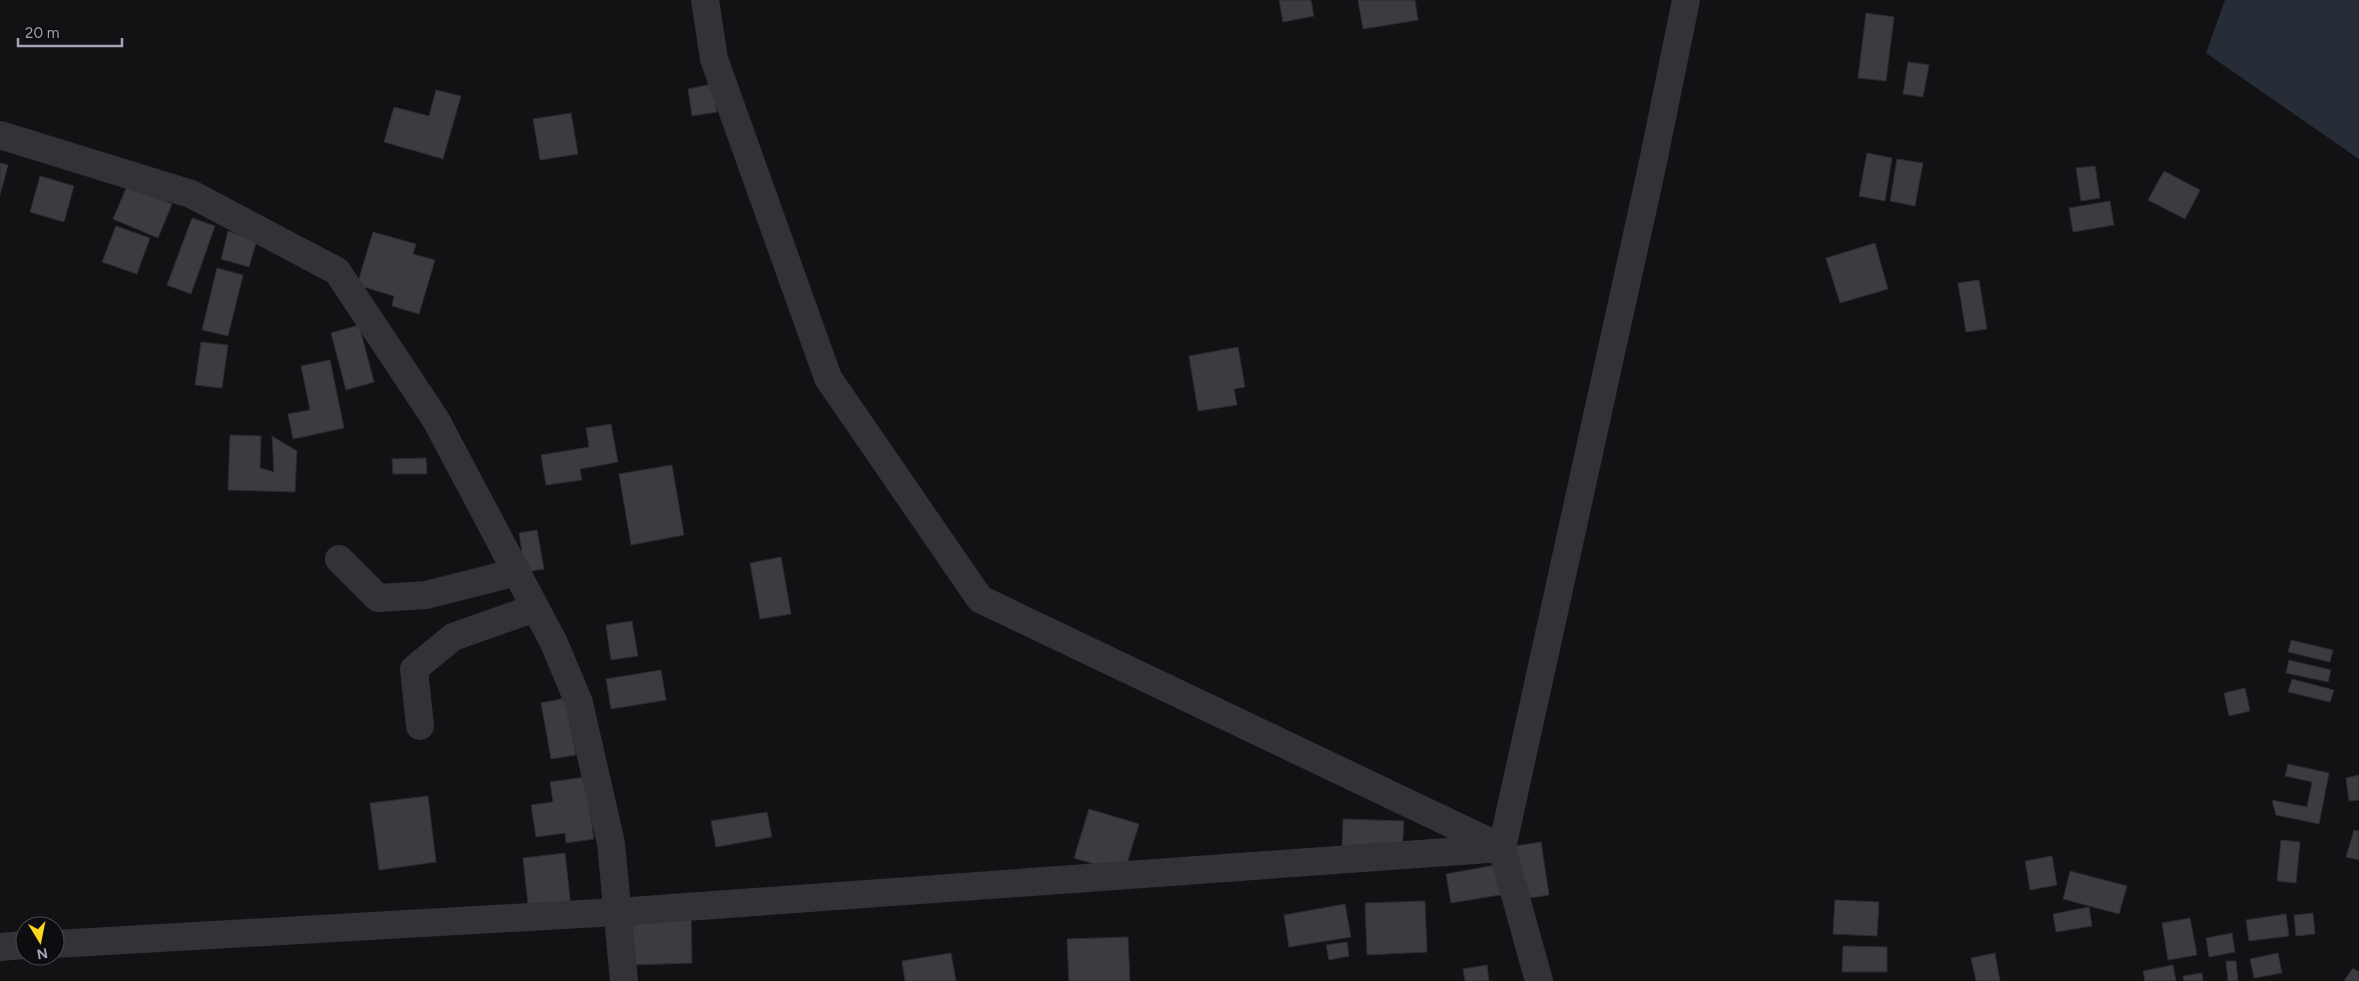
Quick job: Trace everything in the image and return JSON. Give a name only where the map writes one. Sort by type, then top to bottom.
[{"type":"street","points":[[705,0],[714,59],[828,378],[980,599],[1502,848]]},
{"type":"street","points":[[1539,981],[1502,848],[1653,162],[1686,0]]},
{"type":"street","points":[[0,135],[191,194],[337,271],[436,420],[554,643],[579,703],[611,843],[624,981]]},
{"type":"street","points":[[339,559],[378,598],[426,595],[516,572]]},
{"type":"street","points":[[420,726],[414,669],[453,637],[535,608]]},
{"type":"street","points":[[65,943],[617,912],[1502,848]]},
{"type":"street","points":[[0,947],[15,946]]},
{"type":"shaded area","points":[[2225,0],[2359,0],[2359,159],[2206,53]]},
{"type":"building","points":[[1279,0],[1311,0],[1314,16],[1283,22]]},
{"type":"building","points":[[1358,0],[1415,0],[1418,20],[1363,29]]},
{"type":"building","points":[[1866,13],[1894,17],[1886,81],[1858,78]]},
{"type":"building","points":[[1908,62],[1929,65],[1923,97],[1903,94]]},
{"type":"building","points":[[712,84],[717,112],[692,116],[688,89]]},
{"type":"building","points":[[436,90],[461,96],[443,159],[384,142],[394,107],[429,116]]},
{"type":"building","points":[[571,113],[578,154],[540,160],[533,119]]},
{"type":"building","points":[[1867,153],[1892,158],[1885,201],[1859,196]]},
{"type":"building","points":[[1897,159],[1923,163],[1915,206],[1890,201]]},
{"type":"building","points":[[0,163],[8,165],[0,195]]},
{"type":"building","points":[[2095,166],[2100,198],[2081,201],[2076,168]]},
{"type":"building","points":[[2164,171],[2200,190],[2185,219],[2148,200]]},
{"type":"building","points":[[40,176],[74,186],[64,222],[30,212]]},
{"type":"building","points":[[127,186],[172,204],[158,238],[113,219]]},
{"type":"building","points":[[2110,201],[2114,225],[2073,232],[2069,208]]},
{"type":"building","points":[[192,218],[215,226],[191,294],[167,285]]},
{"type":"building","points":[[116,226],[150,238],[137,274],[102,262]]},
{"type":"building","points":[[228,231],[257,240],[249,267],[221,259]]},
{"type":"building","points":[[373,232],[416,244],[413,254],[435,260],[419,314],[392,306],[394,296],[357,285]]},
{"type":"building","points":[[1875,243],[1888,289],[1840,303],[1826,258]]},
{"type":"building","points":[[217,268],[243,275],[228,336],[202,330]]},
{"type":"building","points":[[1979,280],[1987,329],[1966,332],[1958,283]]},
{"type":"building","points":[[359,325],[374,382],[346,390],[331,333]]},
{"type":"building","points":[[201,342],[228,345],[222,388],[195,385]]},
{"type":"building","points":[[1238,347],[1245,387],[1234,389],[1237,405],[1198,411],[1189,356]]},
{"type":"building","points":[[330,360],[344,428],[293,439],[288,414],[310,410],[301,366]]},
{"type":"building","points":[[611,424],[618,462],[580,469],[582,480],[546,485],[541,455],[589,447],[586,428]]},
{"type":"building","points":[[230,435],[261,436],[260,468],[274,472],[272,436],[297,451],[295,492],[228,490]]},
{"type":"building","points":[[426,458],[427,474],[393,474],[392,459]]},
{"type":"building","points":[[672,465],[684,535],[631,545],[619,474]]},
{"type":"building","points":[[537,530],[544,569],[525,572],[519,533]]},
{"type":"building","points":[[781,557],[791,614],[760,619],[750,563]]},
{"type":"building","points":[[632,621],[638,656],[611,660],[606,625]]},
{"type":"building","points":[[2291,640],[2333,650],[2330,662],[2288,652]]},
{"type":"building","points":[[2289,660],[2331,670],[2328,682],[2286,673]]},
{"type":"building","points":[[661,670],[666,700],[611,709],[606,679]]},
{"type":"building","points":[[2292,679],[2334,690],[2330,702],[2288,692]]},
{"type":"building","points":[[2245,688],[2250,711],[2229,716],[2224,693]]},
{"type":"building","points":[[566,698],[576,755],[551,759],[541,703]]},
{"type":"building","points":[[2288,764],[2329,773],[2319,824],[2276,815],[2272,800],[2307,807],[2312,782],[2285,776]]},
{"type":"building","points":[[2359,775],[2359,800],[2349,801],[2346,778]]},
{"type":"building","points":[[585,777],[594,839],[566,843],[565,833],[536,837],[531,805],[553,802],[550,782]]},
{"type":"building","points":[[428,796],[436,862],[379,870],[370,803]]},
{"type":"building","points":[[1089,809],[1139,824],[1124,873],[1074,858]]},
{"type":"building","points":[[767,812],[772,837],[716,847],[711,821]]},
{"type":"building","points":[[1343,819],[1404,821],[1402,853],[1342,851]]},
{"type":"building","points":[[2354,830],[2359,831],[2359,860],[2346,857]]},
{"type":"building","points":[[2281,840],[2300,842],[2296,883],[2277,881]]},
{"type":"building","points":[[1541,842],[1549,895],[1523,899],[1515,846]]},
{"type":"building","points":[[565,853],[571,908],[529,914],[523,858]]},
{"type":"building","points":[[2052,856],[2057,885],[2030,890],[2025,861]]},
{"type":"building","points":[[1501,864],[1506,894],[1451,903],[1446,874]]},
{"type":"building","points":[[2070,871],[2127,886],[2119,914],[2063,899]]},
{"type":"building","points":[[1835,900],[1879,902],[1877,936],[1833,934]]},
{"type":"building","points":[[1425,901],[1427,952],[1367,955],[1365,903]]},
{"type":"building","points":[[1345,904],[1351,937],[1289,947],[1284,915]]},
{"type":"building","points":[[2089,907],[2092,926],[2056,932],[2053,914]]},
{"type":"building","points":[[691,911],[692,963],[632,965],[630,914]]},
{"type":"building","points":[[2313,913],[2315,934],[2296,936],[2294,915]]},
{"type":"building","points":[[2286,914],[2289,936],[2249,941],[2246,920]]},
{"type":"building","points":[[2190,918],[2197,955],[2168,960],[2162,923]]},
{"type":"building","points":[[2232,933],[2235,952],[2209,957],[2206,938]]},
{"type":"building","points":[[1128,937],[1130,981],[1069,981],[1067,939]]},
{"type":"building","points":[[1347,942],[1349,956],[1329,960],[1326,945]]},
{"type":"building","points":[[1843,946],[1887,947],[1887,972],[1842,972]]},
{"type":"building","points":[[951,953],[956,981],[905,981],[902,961]]},
{"type":"building","points":[[1995,953],[2000,981],[1976,981],[1971,958]]},
{"type":"building","points":[[2278,953],[2282,973],[2254,978],[2250,959]]},
{"type":"building","points":[[2226,961],[2236,961],[2238,981],[2228,981]]},
{"type":"building","points":[[1487,965],[1489,981],[1465,981],[1463,969]]},
{"type":"building","points":[[2173,965],[2176,981],[2145,981],[2143,971]]},
{"type":"building","points":[[2353,968],[2359,972],[2359,981],[2344,981]]},
{"type":"building","points":[[2202,973],[2203,981],[2184,981],[2183,976]]}]
